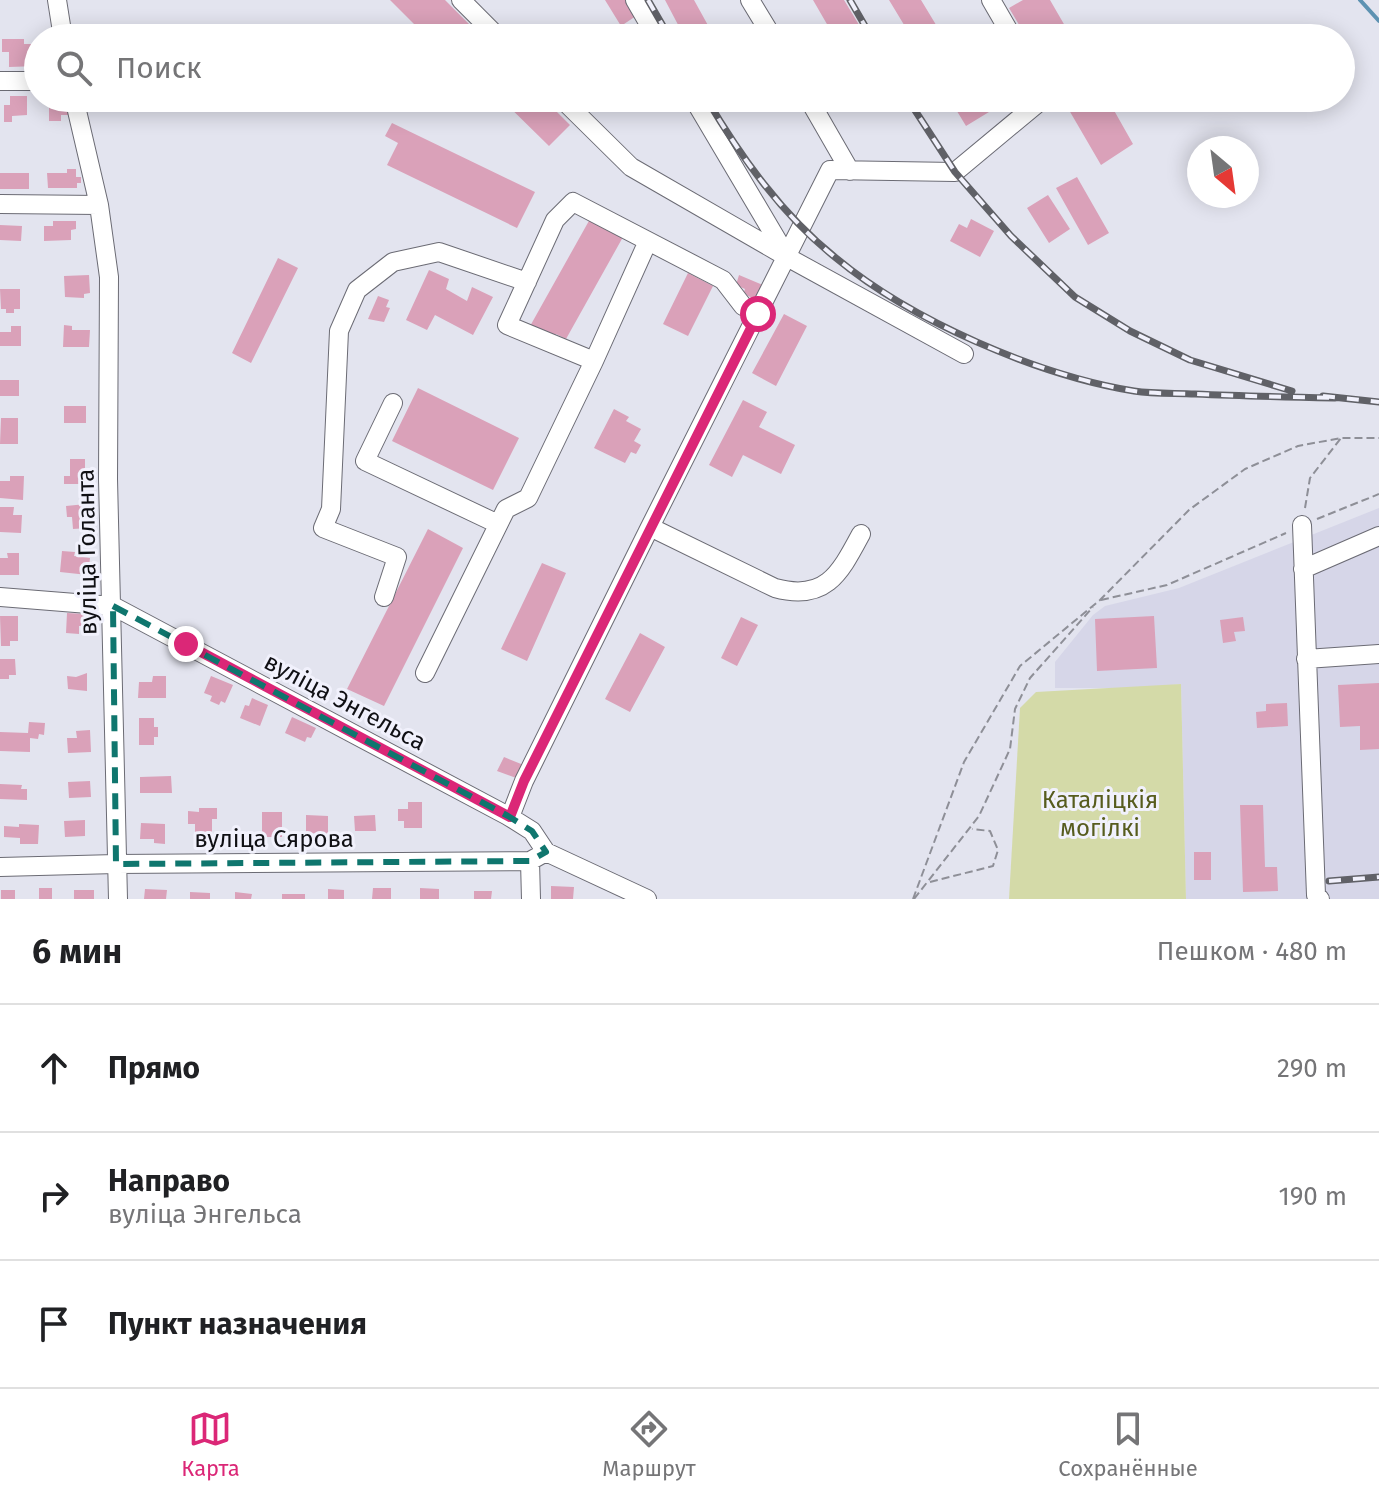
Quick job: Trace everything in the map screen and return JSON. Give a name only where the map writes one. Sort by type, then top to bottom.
[{"type":"street","points":[[57,0],[61,24]]},
{"type":"street","points":[[461,0],[485,24]]},
{"type":"street","points":[[635,0],[649,24]]},
{"type":"street","points":[[750,0],[765,24]]},
{"type":"street","points":[[991,0],[1005,24]]},
{"type":"street","points":[[0,81],[24,81]]},
{"type":"street","name":"вуліца Голанта","points":[[77,112],[99,205],[109,277],[108,479],[118,899]]},
{"type":"street","points":[[575,112],[631,167],[964,354]]},
{"type":"street","points":[[701,112],[787,257]]},
{"type":"street","points":[[816,112],[850,171]]},
{"type":"street","points":[[510,817],[524,781],[830,170],[955,172],[1027,112]]},
{"type":"street","points":[[594,361],[507,325],[555,220],[573,202],[723,280],[743,306],[758,314]]},
{"type":"street","points":[[0,204],[99,205]]},
{"type":"street","points":[[425,673],[506,509],[528,498],[648,241]]},
{"type":"street","points":[[384,597],[397,557],[323,528],[331,509],[339,331],[357,290],[393,262],[439,252],[527,282]]},
{"type":"street","points":[[393,403],[365,461],[498,524]]},
{"type":"street","points":[[1302,525],[1316,895],[1320,899]]},
{"type":"street","points":[[650,527],[775,588],[790,592],[828,584],[842,570],[861,534]]},
{"type":"street","points":[[1303,569],[1379,536]]},
{"type":"street","name":"вуліца Энгельса","points":[[0,597],[113,606],[510,817],[532,831],[538,857],[647,899]]},
{"type":"street","points":[[1306,659],[1379,654]]},
{"type":"street","points":[[531,899],[538,857]]},
{"type":"street","name":"вуліца Сярова","points":[[0,867],[538,857]]},
{"type":"path","points":[[1302,525],[1310,478],[1341,438]]},
{"type":"path","points":[[914,899],[970,829],[994,788],[1010,749],[1015,709],[1030,678],[1100,600],[1189,510],[1245,469],[1298,446],[1341,438],[1379,438]]},
{"type":"path","points":[[914,899],[964,762],[1020,666],[1100,600],[1167,585],[1379,494]]},
{"type":"path","points":[[928,883],[993,866],[998,850],[990,831],[970,829]]},
{"type":"highlighted area","points":[[113,606],[508,816],[532,831],[546,852],[530,861],[116,864]]},
{"type":"shaded area","points":[[1379,508],[1379,899],[1186,899],[1181,684],[1147,688],[1055,688],[1055,662],[1093,615],[1105,606],[1179,588]]},
{"type":"green space","name":"Каталіцкія могілкі","points":[[1181,684],[1186,899],[1009,899],[1020,708],[1036,692]]},
{"type":"building","points":[[390,0],[445,0],[469,24],[414,24]]},
{"type":"building","points":[[605,0],[630,0],[639,14],[620,24]]},
{"type":"building","points":[[665,0],[694,0],[707,24],[678,24]]},
{"type":"building","points":[[813,0],[844,0],[859,24],[827,24]]},
{"type":"building","points":[[889,0],[921,0],[936,24],[904,24]]},
{"type":"building","points":[[1023,0],[1050,0],[1064,24],[1019,24],[1009,8]]},
{"type":"building","points":[[2,39],[24,39],[24,66],[9,67],[9,52],[2,52]]},
{"type":"building","points":[[10,96],[24,96],[24,112],[27,115],[12,116],[12,122],[4,122],[4,105],[10,105]]},
{"type":"building","points":[[49,112],[68,112],[68,115],[61,115],[61,121],[49,121]]},
{"type":"building","points":[[514,112],[557,112],[570,125],[549,146]]},
{"type":"building","points":[[958,112],[989,112],[966,126]]},
{"type":"building","points":[[1070,112],[1115,112],[1133,144],[1101,165]]},
{"type":"building","points":[[392,123],[535,192],[517,228],[387,165],[398,143],[385,136]]},
{"type":"building","points":[[67,169],[76,169],[76,177],[81,177],[77,188],[48,188],[47,173],[67,173]]},
{"type":"building","points":[[0,173],[29,173],[29,189],[0,189]]},
{"type":"building","points":[[1077,177],[1109,233],[1088,245],[1056,188]]},
{"type":"building","points":[[1048,195],[1070,229],[1049,243],[1027,208]]},
{"type":"building","points":[[590,219],[623,237],[566,339],[556,334],[552,341],[529,328]]},
{"type":"building","points":[[971,219],[994,231],[980,257],[950,241],[959,224],[967,228]]},
{"type":"building","points":[[53,221],[76,221],[76,229],[71,230],[71,240],[44,241],[44,226],[53,226]]},
{"type":"building","points":[[0,225],[22,226],[21,241],[0,240]]},
{"type":"building","points":[[278,258],[298,268],[251,363],[232,353]]},
{"type":"building","points":[[429,270],[449,279],[446,289],[467,301],[472,287],[493,297],[473,335],[435,315],[427,330],[406,320]]},
{"type":"building","points":[[688,273],[713,286],[688,336],[663,324]]},
{"type":"building","points":[[89,275],[90,293],[84,294],[84,298],[65,297],[64,276]]},
{"type":"building","points":[[739,275],[765,286],[758,300],[736,285]]},
{"type":"building","points":[[0,289],[20,289],[20,309],[6,313],[6,309],[1,309]]},
{"type":"building","points":[[378,296],[389,300],[386,307],[390,308],[384,322],[368,319]]},
{"type":"building","points":[[784,314],[807,326],[776,386],[752,373]]},
{"type":"building","points":[[64,325],[72,326],[72,330],[90,330],[89,347],[63,347]]},
{"type":"building","points":[[11,326],[21,326],[21,346],[0,346],[0,332],[11,332]]},
{"type":"building","points":[[0,380],[19,380],[19,396],[0,396]]},
{"type":"building","points":[[418,388],[519,438],[493,490],[392,441]]},
{"type":"building","points":[[743,400],[767,412],[759,427],[795,445],[781,474],[743,455],[732,477],[709,465]]},
{"type":"building","points":[[64,406],[86,406],[86,423],[64,423]]},
{"type":"building","points":[[614,409],[629,417],[626,421],[641,429],[634,441],[641,445],[636,454],[631,452],[625,463],[594,448]]},
{"type":"building","points":[[1,418],[18,418],[18,444],[0,444]]},
{"type":"building","points":[[70,459],[85,459],[85,484],[64,484],[64,476],[70,476]]},
{"type":"building","points":[[10,476],[24,476],[23,500],[0,498],[0,481],[10,481]]},
{"type":"building","points":[[86,504],[88,528],[73,529],[72,517],[67,517],[66,506]]},
{"type":"building","points":[[0,507],[14,507],[13,515],[22,515],[21,533],[0,532]]},
{"type":"building","points":[[428,529],[463,548],[384,706],[347,689]]},
{"type":"building","points":[[62,551],[90,558],[88,575],[60,572]]},
{"type":"building","points":[[7,553],[19,553],[19,575],[0,575],[0,558],[8,558]]},
{"type":"building","points":[[542,563],[566,573],[527,661],[501,649]]},
{"type":"building","points":[[67,613],[86,614],[85,626],[79,626],[79,634],[66,633]]},
{"type":"building","points":[[0,616],[18,616],[18,641],[10,641],[10,646],[1,646]]},
{"type":"building","points":[[1154,616],[1157,668],[1097,671],[1095,619]]},
{"type":"building","points":[[741,617],[758,625],[737,666],[721,658]]},
{"type":"building","points":[[1243,617],[1245,631],[1234,632],[1236,641],[1223,643],[1220,620]]},
{"type":"building","points":[[640,633],[665,647],[630,712],[605,699]]},
{"type":"building","points":[[0,659],[15,659],[16,675],[0,679]]},
{"type":"building","points":[[87,673],[87,691],[68,689],[67,676]]},
{"type":"building","points":[[153,676],[166,676],[166,698],[138,698],[139,682],[152,682]]},
{"type":"building","points":[[211,676],[233,685],[225,703],[221,701],[219,705],[210,701],[212,696],[204,693]]},
{"type":"building","points":[[1379,683],[1379,749],[1360,750],[1360,726],[1340,727],[1338,685]]},
{"type":"building","points":[[252,698],[268,705],[260,726],[240,718],[245,705],[249,706]]},
{"type":"building","points":[[1287,703],[1288,726],[1257,728],[1256,712],[1266,711],[1266,704]]},
{"type":"building","points":[[292,717],[316,728],[311,738],[307,737],[305,742],[285,733]]},
{"type":"building","points":[[139,718],[154,718],[158,737],[154,737],[154,745],[139,745]]},
{"type":"building","points":[[29,722],[45,723],[44,735],[39,734],[38,739],[30,738],[30,752],[0,751],[0,732],[28,733]]},
{"type":"building","points":[[90,730],[91,752],[68,753],[67,738],[77,738],[76,731]]},
{"type":"building","points":[[504,757],[526,766],[519,779],[497,771]]},
{"type":"building","points":[[171,776],[172,793],[140,793],[140,777]]},
{"type":"building","points":[[90,781],[91,797],[69,798],[68,782]]},
{"type":"building","points":[[0,784],[22,785],[21,789],[27,789],[27,800],[0,799]]},
{"type":"building","points":[[408,802],[422,802],[422,828],[404,828],[404,821],[398,821],[398,809],[408,809]]},
{"type":"building","points":[[1240,805],[1263,805],[1265,867],[1277,867],[1278,891],[1243,892]]},
{"type":"building","points":[[199,808],[217,808],[217,819],[212,819],[212,836],[195,836],[195,824],[188,824],[188,811],[199,812]]},
{"type":"building","points":[[262,812],[282,812],[282,837],[262,837]]},
{"type":"building","points":[[306,815],[328,816],[328,834],[306,833]]},
{"type":"building","points":[[375,815],[376,831],[355,831],[354,816]]},
{"type":"building","points":[[85,820],[85,836],[65,837],[64,821]]},
{"type":"building","points":[[141,823],[165,824],[165,844],[154,843],[154,839],[140,839]]},
{"type":"building","points":[[19,824],[39,825],[38,844],[20,844],[20,838],[4,837],[4,826],[19,827]]},
{"type":"building","points":[[1194,852],[1211,852],[1211,880],[1194,880]]},
{"type":"building","points":[[551,886],[574,887],[573,899],[551,899]]},
{"type":"building","points":[[39,888],[52,888],[52,899],[39,899]]},
{"type":"building","points":[[373,888],[391,888],[391,899],[372,899]]},
{"type":"building","points":[[420,888],[439,889],[439,899],[420,899]]},
{"type":"building","points":[[145,889],[167,890],[166,899],[144,899]]},
{"type":"building","points":[[328,889],[344,890],[344,899],[328,899]]},
{"type":"building","points":[[1,890],[15,890],[15,899],[1,899]]},
{"type":"building","points":[[74,890],[94,890],[94,899],[74,899]]},
{"type":"building","points":[[474,891],[492,891],[491,899],[474,899]]},
{"type":"building","points":[[190,892],[210,893],[210,899],[190,899]]},
{"type":"building","points":[[235,892],[252,894],[251,899],[235,899]]},
{"type":"building","points":[[282,894],[305,894],[305,899],[282,899]]},
{"type":"waterway","points":[[1360,0],[1379,21]]},
{"type":"railway","points":[[648,0],[662,24]]},
{"type":"railway","points":[[850,0],[864,24]]},
{"type":"railway","points":[[715,112],[764,184],[816,241],[901,303],[977,342],[1057,372],[1134,391],[1335,398]]},
{"type":"railway","points":[[916,112],[955,172],[1011,236],[1075,297],[1130,331],[1190,360],[1292,391]]},
{"type":"railway","points":[[1323,396],[1379,402]]},
{"type":"railway","points":[[1329,881],[1379,877]]},
{"type":"route","points":[[186,644],[510,817],[524,781],[758,314]]}]
